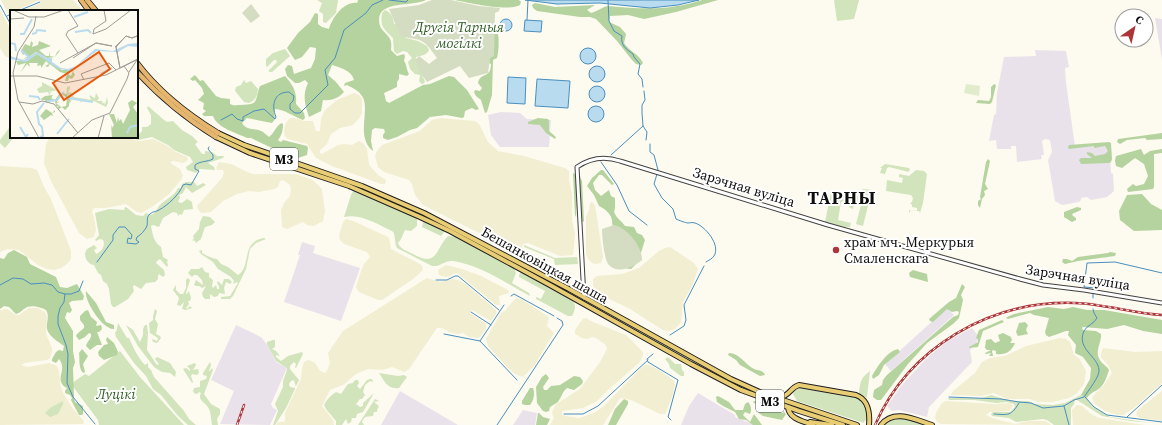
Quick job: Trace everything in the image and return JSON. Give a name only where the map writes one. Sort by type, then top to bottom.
[{"type":"highway","points":[[81,0],[89,10]]},
{"type":"highway","points":[[87,0],[95,10]]},
{"type":"highway","name":"М3","points":[[138,64],[162,92],[184,111],[217,135]]},
{"type":"highway","name":"М3","points":[[138,73],[153,90],[174,108],[187,118],[217,135]]},
{"type":"main road","name":"Бешанковіцкая шаша","points":[[217,135],[362,186],[424,213],[584,298],[721,374],[757,391],[857,425]]},
{"type":"main road","name":"Бешанковіцкая шаша","points":[[217,135],[250,152],[349,186],[420,217],[450,231],[550,285],[721,380],[748,393],[843,425]]},
{"type":"main road","points":[[776,398],[787,396],[796,386],[799,385],[860,397],[867,405],[869,412],[869,425]]},
{"type":"main road","points":[[791,391],[791,399],[803,407]]},
{"type":"main road","points":[[788,407],[788,411],[796,419],[815,424],[832,425]]},
{"type":"main road","points":[[882,425],[887,419],[896,416],[932,425]]},
{"type":"street","name":"Зарэчная вуліца","points":[[584,298],[577,167],[595,159],[602,158],[616,160],[828,225],[1043,285],[1162,303]]},
{"type":"shaded area","points":[[1,0],[40,0],[17,10],[10,10],[10,13],[8,13]]},
{"type":"shaded area","points":[[40,0],[73,0],[82,10],[24,10],[42,2]]},
{"type":"shaded area","points":[[0,9],[10,29],[10,58],[5,56],[0,48]]},
{"type":"shaded area","points":[[1155,18],[1162,19],[1162,60]]},
{"type":"shaded area","points":[[1035,50],[1066,51],[1069,67],[1065,68],[1066,83],[1075,146],[1109,143],[1114,191],[1107,197],[1091,200],[1087,197],[1081,198],[1079,202],[1062,205],[1055,201],[1048,160],[1052,152],[1050,140],[1045,139],[1042,141],[1044,155],[1041,155],[1042,159],[1017,162],[1016,146],[1011,146],[1011,149],[997,149],[996,140],[989,141],[994,115],[996,114],[997,93],[1004,57],[1036,56]]},
{"type":"shaded area","points":[[354,93],[359,95],[362,99],[362,113],[360,117],[353,125],[340,128],[331,134],[327,144],[320,150],[320,153],[322,154],[338,145],[352,145],[359,141],[363,143],[367,149],[369,165],[378,175],[386,180],[385,184],[381,184],[332,166],[316,158],[307,144],[288,139],[285,136],[285,125],[290,118],[313,121],[316,131],[320,131],[321,119],[325,110],[337,100]]},
{"type":"shaded area","points":[[501,112],[520,113],[527,119],[551,120],[549,147],[500,147],[491,135],[488,115]]},
{"type":"shaded area","points":[[440,118],[475,121],[479,124],[488,142],[498,151],[524,156],[565,168],[569,171],[572,194],[572,220],[575,234],[573,255],[560,256],[528,243],[523,244],[522,247],[524,250],[522,253],[519,253],[423,205],[415,195],[412,184],[409,180],[384,172],[378,167],[375,156],[382,145],[420,131],[432,120]]},
{"type":"shaded area","points":[[49,138],[132,138],[140,141],[153,139],[187,157],[188,159],[183,163],[174,161],[170,162],[180,169],[183,176],[181,180],[168,195],[141,213],[137,212],[126,204],[93,209],[92,212],[96,230],[94,237],[87,239],[79,233],[51,181],[44,163],[46,144]]},
{"type":"shaded area","points":[[219,162],[231,164],[253,174],[295,174],[313,180],[322,189],[325,211],[323,221],[314,226],[307,225],[303,222],[287,229],[282,227],[281,210],[284,203],[290,196],[291,189],[290,185],[283,180],[280,181],[278,187],[274,189],[259,192],[249,191],[237,194],[223,201],[211,212],[201,213],[197,206],[222,178],[224,173],[223,170],[217,170],[216,168]]},
{"type":"shaded area","points":[[0,166],[32,168],[37,170],[51,199],[71,251],[71,259],[61,268],[54,270],[47,269],[38,265],[19,250],[8,249],[0,252]]},
{"type":"shaded area","points":[[592,202],[595,205],[603,257],[601,263],[596,264],[592,263],[588,259],[586,254],[586,217],[590,203]]},
{"type":"shaded area","points":[[346,219],[386,236],[389,238],[391,249],[420,264],[423,270],[413,279],[382,300],[378,300],[359,292],[356,287],[360,274],[364,264],[370,257],[367,252],[344,244],[340,240],[339,236],[343,222]]},
{"type":"shaded area","points":[[302,242],[315,246],[313,253],[360,268],[341,321],[284,302],[300,255],[298,255]]},
{"type":"shaded area","points":[[670,247],[694,263],[698,269],[692,286],[683,302],[681,322],[675,329],[669,331],[663,330],[630,309],[603,296],[593,286],[593,279],[597,276],[622,274],[639,268],[659,251]]},
{"type":"shaded area","points":[[446,265],[481,276],[508,290],[509,293],[499,296],[500,304],[496,305],[457,273],[448,277],[439,275],[438,270]]},
{"type":"shaded area","points":[[427,278],[440,282],[453,279],[458,280],[467,285],[496,310],[496,314],[491,321],[472,310],[470,311],[470,313],[486,324],[486,329],[480,337],[469,337],[463,333],[458,334],[449,332],[442,328],[437,328],[409,369],[404,372],[392,367],[382,370],[368,369],[356,374],[343,385],[330,390],[322,406],[333,420],[334,425],[276,425],[278,422],[285,421],[285,413],[301,379],[304,362],[308,360],[315,363],[320,371],[325,373],[330,363],[328,353],[343,331]]},
{"type":"shaded area","points":[[516,298],[521,299],[549,317],[547,326],[554,333],[534,366],[522,377],[509,369],[488,346],[486,339],[501,313],[506,310]]},
{"type":"shaded area","points":[[29,308],[38,308],[45,312],[47,317],[46,334],[52,348],[52,352],[50,358],[47,360],[25,363],[21,365],[28,367],[49,363],[57,366],[63,393],[73,409],[84,421],[83,424],[0,425],[0,310],[7,309],[16,315],[19,315]]},
{"type":"shaded area","points":[[947,308],[954,315],[891,371],[885,364]]},
{"type":"shaded area","points":[[586,318],[626,335],[643,352],[643,355],[640,362],[597,401],[583,408],[563,411],[562,415],[579,418],[596,412],[604,406],[645,365],[649,365],[662,372],[674,381],[675,385],[672,397],[665,414],[660,414],[631,400],[621,398],[603,425],[550,425],[554,418],[552,413],[555,405],[580,389],[600,362],[607,349],[606,345],[596,338],[593,337],[587,339],[575,334],[575,330],[579,324]]},
{"type":"shaded area","points":[[236,325],[261,337],[269,347],[276,362],[287,368],[271,404],[273,408],[277,410],[270,425],[220,424],[234,391],[211,380]]},
{"type":"shaded area","points":[[972,328],[980,338],[970,350],[972,362],[929,407],[927,417],[899,410],[892,411],[887,406],[902,385],[926,359],[947,341]]},
{"type":"shaded area","points":[[1060,338],[1066,339],[1070,342],[1074,355],[1079,358],[1086,371],[1084,384],[1076,394],[1069,398],[1053,402],[1038,402],[1030,399],[1007,399],[994,393],[982,396],[951,395],[953,391],[975,373],[982,362],[990,358],[1005,356],[1026,346]]},
{"type":"shaded area","points":[[1103,348],[1135,352],[1162,351],[1162,383],[1134,408],[1123,415],[1105,411],[1095,404],[1092,398],[1104,385],[1112,373],[1108,365],[1101,357]]},
{"type":"shaded area","points":[[400,391],[458,425],[381,425]]},
{"type":"shaded area","points":[[1162,391],[1162,421],[1140,418],[1137,416],[1136,413],[1138,410]]},
{"type":"shaded area","points":[[698,393],[735,415],[735,417],[755,425],[681,425],[689,406]]},
{"type":"shaded area","points":[[946,401],[995,404],[1010,403],[1013,406],[1009,411],[990,412],[986,415],[1015,424],[1028,421],[1046,421],[1051,425],[941,424],[937,422],[935,418],[936,413],[942,403]]},
{"type":"shaded area","points":[[1077,405],[1082,406],[1091,414],[1099,418],[1145,425],[1073,425],[1072,410]]},
{"type":"shaded area","points":[[523,410],[537,413],[535,425],[513,425]]},
{"type":"green space","points":[[317,0],[338,0],[336,13],[326,23],[323,22],[323,14],[319,11],[322,3]]},
{"type":"green space","points":[[358,0],[426,0],[390,7],[384,9],[380,14],[380,25],[389,37],[391,50],[397,56],[404,54],[404,61],[409,74],[407,76],[399,74],[397,87],[384,93],[386,101],[389,103],[423,85],[430,84],[449,76],[454,77],[467,90],[479,109],[476,110],[472,108],[465,111],[464,117],[462,118],[446,115],[430,117],[417,128],[388,140],[383,138],[385,132],[384,129],[375,128],[372,130],[371,141],[373,151],[365,138],[365,108],[362,96],[358,91],[351,87],[347,85],[344,86],[345,83],[354,80],[353,77],[345,70],[332,65],[328,75],[344,92],[335,99],[323,100],[321,111],[309,117],[305,104],[305,92],[308,83],[305,80],[295,83],[287,76],[285,69],[288,65],[292,66],[294,74],[311,68],[315,59],[316,48],[310,47],[302,57],[295,60],[287,48],[298,33],[310,22],[315,13],[318,14],[318,24],[329,29],[336,15],[343,7],[352,3],[357,3]]},
{"type":"green space","name":"Другія Тарныя могілкі","points":[[432,0],[451,0],[479,6],[500,8],[499,11],[495,13],[494,56],[490,58],[488,73],[469,78],[460,66],[427,82],[419,71],[415,60],[419,56],[429,64],[437,58],[428,46],[420,40],[400,35],[389,9],[419,5]]},
{"type":"green space","points":[[455,0],[519,0],[521,2],[520,5],[507,8]]},
{"type":"green space","points":[[702,0],[718,0],[644,19],[628,15],[610,16],[609,22],[620,27],[626,34],[624,43],[641,60],[643,63],[641,65],[636,64],[632,60],[617,41],[596,19],[537,11],[532,5],[535,3],[555,7],[595,5],[587,10],[591,13],[608,6],[667,8],[690,4]]},
{"type":"green space","points":[[834,0],[859,0],[854,19],[837,21]]},
{"type":"green space","points":[[251,4],[260,16],[251,23],[242,13]]},
{"type":"green space","points":[[385,10],[391,14],[394,24],[399,25],[406,38],[418,41],[427,46],[429,50],[427,53],[416,57],[416,63],[425,82],[423,84],[419,81],[420,75],[415,74],[410,69],[408,62],[412,58],[407,52],[403,51],[397,54],[394,51],[393,38],[382,25],[382,13]]},
{"type":"green space","points":[[492,33],[498,33],[498,52],[497,58],[493,60],[492,95],[487,112],[485,113],[481,100],[474,92],[475,90],[480,91],[482,88],[478,83],[479,80],[491,69],[491,64],[489,63]]},
{"type":"green space","points":[[285,49],[290,56],[272,72],[268,71],[277,62],[274,60],[267,67],[266,59],[273,53]]},
{"type":"green space","points":[[138,67],[158,89],[181,110],[220,136],[261,154],[346,183],[279,161],[222,139],[176,108],[138,71]]},
{"type":"green space","points":[[195,75],[200,81],[203,80],[216,96],[230,99],[230,104],[233,105],[246,105],[254,103],[260,86],[285,76],[294,89],[296,104],[304,113],[305,118],[303,120],[286,112],[275,109],[275,119],[272,123],[247,118],[242,123],[244,126],[261,131],[269,137],[282,123],[282,130],[278,140],[281,142],[283,140],[307,146],[307,155],[298,158],[274,149],[251,138],[247,138],[228,130],[219,124],[213,116],[204,116],[202,114],[206,111],[203,109],[204,103],[198,100],[204,94],[202,88],[195,80],[193,81],[190,79]]},
{"type":"green space","points":[[244,80],[246,83],[251,81],[258,89],[256,98],[249,103],[244,102],[235,91],[236,87],[241,85]]},
{"type":"green space","points":[[966,84],[980,86],[979,96],[964,93]]},
{"type":"green space","points":[[994,84],[996,85],[992,102],[990,104],[976,103],[978,100],[989,101],[991,97],[991,87]]},
{"type":"green space","points":[[148,106],[167,122],[173,121],[182,130],[192,136],[198,142],[195,144],[202,154],[205,154],[205,151],[212,152],[217,156],[224,156],[223,158],[208,163],[214,167],[215,170],[200,169],[196,173],[187,170],[186,167],[193,162],[190,157],[174,150],[168,145],[152,137],[138,140],[134,138],[138,138],[138,134],[142,131],[142,127],[147,127],[151,124],[151,115],[147,108]]},
{"type":"green space","points":[[538,118],[548,119],[549,131],[556,137],[555,139],[546,133],[540,125],[528,124],[528,122]]},
{"type":"green space","points":[[10,128],[10,138],[13,138],[5,148],[0,143],[0,140]]},
{"type":"green space","points":[[1162,133],[1162,139],[1147,140],[1145,138],[1127,140],[1120,144],[1117,142],[1118,139]]},
{"type":"green space","points":[[1111,143],[1112,159],[1109,163],[1081,164],[1079,160],[1081,158],[1092,158],[1087,154],[1087,152],[1092,153],[1095,156],[1105,154],[1108,151],[1105,146],[1069,149],[1068,147],[1069,145]]},
{"type":"green space","points":[[1141,149],[1144,155],[1150,151],[1162,149],[1162,153],[1154,154],[1154,187],[1153,189],[1128,192],[1127,189],[1133,184],[1136,186],[1144,184],[1148,176],[1144,164],[1135,158],[1122,168],[1116,166],[1116,156]]},
{"type":"green space","points":[[988,159],[990,161],[985,184],[988,189],[984,191],[985,195],[982,199],[980,208],[978,201],[981,199],[980,197],[986,162]]},
{"type":"green space","points":[[885,164],[909,168],[910,170],[908,172],[889,167],[887,168],[885,174],[880,173],[882,168],[880,168]]},
{"type":"green space","points":[[603,170],[614,184],[612,185],[602,175],[599,175],[593,183],[595,190],[601,196],[609,190],[611,196],[615,198],[614,212],[616,216],[625,226],[634,227],[637,233],[642,235],[645,240],[638,262],[631,269],[623,268],[610,215],[599,206],[594,195],[587,186],[592,178]]},
{"type":"green space","points":[[916,170],[924,171],[927,174],[923,203],[920,213],[917,211],[917,208],[912,207],[910,203],[912,202],[913,198],[911,195],[886,191],[887,180],[902,183],[903,178],[899,177],[899,174],[909,176]]},
{"type":"green space","points":[[573,173],[575,174],[577,199],[576,217],[575,215]]},
{"type":"green space","points":[[579,174],[582,181],[583,222],[578,175]]},
{"type":"green space","points":[[186,182],[194,182],[197,186],[203,183],[206,185],[192,193],[186,187],[183,193],[179,195],[180,197],[178,202],[182,203],[187,199],[192,202],[193,209],[184,210],[182,215],[180,214],[178,216],[177,213],[173,212],[163,218],[159,227],[153,225],[151,226],[155,240],[161,247],[163,257],[168,260],[167,267],[160,259],[156,263],[164,270],[165,275],[163,277],[159,274],[158,279],[155,282],[146,283],[141,289],[134,285],[134,291],[128,299],[113,307],[107,284],[103,281],[94,265],[87,261],[85,255],[87,249],[94,245],[97,248],[94,250],[96,254],[100,252],[103,247],[103,240],[95,240],[99,235],[95,213],[109,209],[125,210],[124,208],[126,207],[136,215],[143,216],[146,213],[151,215],[161,204],[174,194],[178,188],[181,188],[182,184]]},
{"type":"green space","points":[[863,189],[872,190],[863,226],[856,224],[861,205],[854,204],[853,209],[849,207],[849,203],[843,201],[841,202],[838,220],[851,223],[850,227],[825,222],[831,192],[861,197]]},
{"type":"green space","points":[[353,191],[417,218],[417,226],[411,231],[405,230],[398,243],[404,250],[421,258],[432,258],[448,236],[457,237],[514,268],[516,273],[512,283],[529,293],[530,296],[493,275],[473,266],[450,261],[438,266],[432,266],[397,248],[394,233],[392,231],[375,222],[363,218],[350,216],[344,217]]},
{"type":"green space","points":[[1142,194],[1151,204],[1162,210],[1162,230],[1134,231],[1120,220],[1119,211],[1127,195]]},
{"type":"green space","points":[[1077,207],[1081,208],[1081,210],[1072,214],[1076,220],[1072,222],[1064,217],[1064,212]]},
{"type":"green space","points":[[203,216],[210,217],[215,222],[212,225],[205,227],[201,239],[196,243],[192,240],[194,239],[193,236],[199,229]]},
{"type":"green space","points":[[425,221],[445,231],[441,236],[422,227],[423,222]]},
{"type":"green space","points":[[614,225],[624,230],[633,238],[641,255],[642,260],[625,269],[616,269],[608,264],[607,261],[602,229]]},
{"type":"green space","points":[[264,238],[266,239],[256,243],[250,249],[246,269],[233,296],[230,299],[221,299],[221,297],[230,296],[238,283],[233,284],[234,281],[231,277],[218,269],[213,262],[199,251],[202,250],[202,253],[217,259],[221,264],[228,267],[238,275],[245,266],[249,249],[252,244],[257,240]]},
{"type":"green space","points":[[524,245],[555,258],[577,257],[578,264],[555,265],[554,259],[524,247]]},
{"type":"green space","points":[[14,250],[27,257],[30,264],[56,277],[60,287],[67,288],[77,284],[84,296],[83,300],[72,301],[69,303],[72,310],[70,313],[67,312],[65,318],[73,331],[73,351],[75,362],[73,368],[74,398],[75,402],[83,406],[82,415],[79,415],[70,395],[65,393],[67,388],[61,381],[62,366],[59,359],[56,363],[52,361],[56,352],[59,350],[63,351],[64,346],[48,332],[48,315],[46,310],[32,306],[26,307],[16,314],[9,307],[4,306],[0,309],[0,258],[4,259],[8,253]]},
{"type":"green space","points":[[1110,252],[1116,253],[1115,256],[1065,264],[1062,262],[1063,259],[1072,261],[1078,257]]},
{"type":"green space","points":[[202,267],[205,272],[209,273],[209,277],[213,280],[213,288],[216,285],[217,289],[219,289],[217,283],[218,281],[222,285],[224,279],[229,279],[232,282],[230,284],[226,282],[224,288],[225,294],[219,293],[218,296],[214,297],[210,294],[210,299],[205,299],[203,297],[202,293],[206,286],[202,288],[194,285],[196,280],[203,285],[202,280],[197,275],[192,277],[188,273],[191,269],[199,269]]},
{"type":"green space","points":[[913,270],[927,274],[928,282],[910,277],[909,273]]},
{"type":"green space","points":[[521,272],[572,300],[575,304],[575,308],[572,316],[568,316],[536,299],[536,297],[541,299],[545,291],[519,277]]},
{"type":"green space","points":[[188,278],[190,280],[186,293],[187,294],[189,291],[191,298],[190,301],[188,301],[189,304],[186,308],[187,309],[190,306],[192,308],[186,310],[182,309],[184,302],[180,306],[177,305],[179,298],[173,290],[176,285],[176,290],[180,294],[183,294],[186,288],[186,280]]},
{"type":"green space","points":[[962,284],[965,287],[961,295],[963,300],[959,318],[927,343],[908,364],[881,400],[877,400],[873,397],[874,390],[882,385],[883,380],[887,375],[953,317],[958,315],[959,312],[952,312],[947,309],[933,322],[929,319],[956,298]]},
{"type":"green space","points":[[86,291],[96,303],[106,322],[114,325],[114,329],[105,325],[95,314],[86,296]]},
{"type":"green space","points":[[1048,307],[1064,309],[1073,307],[1087,310],[1104,310],[1162,320],[1162,334],[1143,331],[1124,325],[1107,329],[1083,327],[1083,330],[1096,331],[1101,334],[1098,357],[1109,370],[1102,386],[1090,394],[1087,398],[1081,395],[1090,379],[1091,368],[1083,357],[1075,353],[1076,345],[1068,335],[1069,331],[1049,337],[1045,332],[1049,318],[1030,313],[1008,319],[1006,318],[1014,314]]},
{"type":"green space","points":[[155,309],[157,311],[155,319],[158,324],[156,334],[161,338],[157,343],[153,342],[152,339],[157,341],[158,338],[150,333],[149,323],[153,320]]},
{"type":"green space","points":[[599,309],[692,360],[691,361]]},
{"type":"green space","points":[[88,310],[91,317],[97,322],[96,326],[101,325],[102,329],[97,332],[102,345],[97,345],[90,350],[86,346],[91,334],[89,333],[79,340],[76,336],[84,328],[84,325],[80,320],[80,316]]},
{"type":"green space","points":[[1002,320],[1004,322],[983,331],[978,347],[969,348],[978,342],[978,339],[976,338],[979,330]]},
{"type":"green space","points":[[1025,322],[1028,325],[1026,330],[1028,334],[1018,336],[1016,332],[1019,323]]},
{"type":"green space","points":[[118,323],[127,338],[129,338],[142,362],[145,365],[148,363],[148,367],[154,377],[184,411],[189,419],[196,425],[188,425],[178,416],[161,395],[153,389],[146,376],[134,363],[116,337],[115,333]]},
{"type":"green space","points":[[126,325],[133,330],[140,342],[143,335],[143,329],[145,325],[147,325],[147,350],[157,365],[159,364],[155,359],[157,357],[170,363],[176,372],[175,377],[170,373],[162,372],[154,367],[138,346]]},
{"type":"green space","points":[[1003,333],[1011,337],[1012,340],[1010,343],[1015,343],[1012,349],[1003,354],[996,354],[996,351],[993,350],[993,356],[989,356],[991,353],[986,354],[985,353],[991,350],[987,350],[985,348],[986,340],[991,339],[995,343],[1000,341],[998,335]]},
{"type":"green space","points":[[107,337],[114,343],[118,352],[117,355],[104,360],[99,356],[98,352],[104,345],[108,344],[106,340]]},
{"type":"green space","points":[[275,340],[275,347],[272,349],[280,356],[276,355],[276,357],[281,361],[288,356],[302,352],[303,354],[296,368],[296,364],[294,362],[290,366],[290,369],[299,380],[296,386],[294,380],[289,384],[290,387],[295,389],[286,408],[275,425],[273,425],[278,411],[275,404],[283,387],[283,381],[287,368],[276,361],[267,344],[267,342]]},
{"type":"green space","points":[[82,349],[88,356],[83,364],[85,372],[83,373],[80,366],[79,353]]},
{"type":"green space","points":[[898,349],[900,352],[884,365],[879,375],[873,379],[872,376],[883,360],[890,353]]},
{"type":"green space","name":"Луцікі","points":[[120,351],[140,377],[184,425],[99,425],[98,420],[71,384],[85,374],[89,376]]},
{"type":"green space","points":[[729,353],[733,353],[754,369],[762,371],[765,375],[760,376],[740,365],[736,360],[728,355]]},
{"type":"green space","points":[[668,357],[675,364],[681,364],[684,376],[681,376],[670,368],[665,359]]},
{"type":"green space","points":[[210,362],[211,365],[209,371],[212,368],[213,370],[204,394],[211,404],[220,409],[220,414],[217,419],[218,425],[212,425],[210,411],[200,398],[201,393],[199,392],[197,394],[193,391],[194,388],[200,387],[200,381],[206,379],[207,376],[203,375],[203,373]]},
{"type":"green space","points":[[195,363],[196,365],[193,370],[198,369],[199,373],[197,375],[192,374],[192,383],[183,369],[186,368],[190,371],[187,366]]},
{"type":"green space","points":[[870,371],[867,398],[859,393],[859,389],[863,378]]},
{"type":"green space","points":[[379,373],[398,376],[404,375],[407,377],[399,388],[395,388],[386,384]]},
{"type":"green space","points":[[546,374],[549,378],[543,387],[544,390],[547,390],[551,386],[560,385],[574,376],[580,377],[583,381],[582,384],[574,390],[567,388],[558,402],[550,407],[549,411],[546,412],[543,411],[537,403],[536,387],[542,377]]},
{"type":"green space","points":[[372,379],[373,382],[370,381],[365,385],[363,392],[365,395],[356,404],[360,407],[363,406],[363,403],[374,393],[363,412],[357,414],[356,418],[352,418],[351,422],[348,424],[346,419],[342,425],[336,425],[336,421],[324,405],[326,401],[336,392],[341,394],[348,384],[353,383],[355,380],[358,380],[359,383],[357,386],[360,389],[367,380]]},
{"type":"green space","points":[[798,387],[859,398],[866,406],[868,424],[865,420],[864,423],[797,401],[793,394]]},
{"type":"green space","points":[[530,388],[533,388],[534,390],[534,396],[530,405],[522,404],[522,401]]},
{"type":"green space","points":[[991,395],[1011,401],[1028,401],[1035,404],[1053,405],[1065,403],[1081,395],[1087,398],[1093,407],[1110,417],[1151,423],[1102,416],[1077,400],[1075,400],[1071,408],[1071,425],[1054,425],[1043,419],[1016,422],[1009,418],[992,416],[991,414],[993,412],[1010,412],[1015,407],[1014,404],[1007,402],[996,403],[974,400],[949,400],[948,398],[982,398]]},
{"type":"green space","points":[[718,396],[729,402],[735,410],[743,410],[745,404],[748,402],[751,412],[750,414],[745,412],[743,415],[750,422],[754,414],[762,425],[753,425],[746,420],[739,419],[735,412],[717,402],[716,397]]},
{"type":"green space","points":[[375,399],[379,401],[374,402],[379,406],[377,412],[374,412],[373,416],[364,418],[362,422],[364,425],[358,425]]},
{"type":"green space","points":[[624,399],[628,401],[628,404],[616,425],[608,425],[615,409]]},
{"type":"green space","points":[[63,401],[58,414],[50,417],[45,413],[50,408]]},
{"type":"green space","points":[[753,402],[772,406],[770,408],[768,406],[764,407],[767,410],[782,413],[784,412],[786,414],[782,420],[763,416],[757,412],[760,407]]},
{"type":"green space","points":[[538,413],[543,417],[550,419],[547,425],[536,425]]},
{"type":"green space","points":[[891,418],[905,418],[927,425],[883,425]]},
{"type":"water","points":[[525,0],[699,0],[678,5],[650,8],[600,3],[557,4]]},
{"type":"water","points":[[506,19],[510,21],[512,25],[510,29],[506,31],[502,29],[500,25],[502,21]]},
{"type":"water","points":[[525,20],[542,21],[541,32],[524,31]]},
{"type":"water","points":[[588,48],[595,53],[596,56],[591,63],[588,64],[581,59],[580,56],[585,49]]},
{"type":"water","points":[[597,66],[604,71],[605,74],[600,81],[597,82],[590,77],[589,74],[594,67]]},
{"type":"water","points":[[508,77],[526,78],[525,104],[507,103]]},
{"type":"water","points":[[537,79],[570,81],[568,108],[535,106]]},
{"type":"water","points":[[597,86],[604,91],[605,94],[600,101],[597,102],[590,97],[589,94],[594,87]]},
{"type":"water","points":[[596,106],[603,111],[604,114],[599,121],[596,122],[589,117],[588,114],[593,107]]},
{"type":"waterway","points":[[221,120],[232,114],[237,119],[243,121],[243,117],[254,111],[264,109],[275,119],[275,100],[280,94],[289,92],[294,96],[293,101],[290,104],[290,109],[295,113],[300,113],[328,85],[325,70],[335,58],[344,30],[366,13],[372,5],[383,0]]},
{"type":"waterway","points":[[389,0],[406,2],[408,0]]},
{"type":"waterway","points":[[527,20],[528,0]]},
{"type":"waterway","points":[[608,0],[609,21],[614,31],[622,36],[624,47],[633,54],[640,64],[638,74],[642,79],[643,87]]},
{"type":"waterway","points":[[20,10],[40,2]]},
{"type":"waterway","points":[[0,5],[10,23]]},
{"type":"waterway","points":[[644,91],[645,100],[642,105],[642,113],[643,126],[647,132],[646,140]]},
{"type":"waterway","points":[[611,155],[643,126]]},
{"type":"waterway","points":[[650,144],[650,152],[654,155],[658,170]]},
{"type":"waterway","points":[[97,262],[113,240],[113,235],[119,227],[125,227],[132,235],[131,239],[128,238],[127,243],[136,244],[139,242],[136,240],[137,237],[147,226],[149,215],[152,212],[158,211],[169,203],[176,196],[183,185],[191,185],[199,171],[195,169],[195,165],[213,159],[213,155],[208,149],[209,147]]},
{"type":"waterway","points":[[601,162],[617,185],[629,211],[647,225]]},
{"type":"waterway","points":[[657,174],[654,184],[662,198],[673,209],[676,219],[686,223],[694,223],[699,225],[711,236],[716,252],[714,256],[706,262]]},
{"type":"waterway","points":[[1095,288],[1084,287],[1087,263],[1115,262],[1162,273]]},
{"type":"waterway","points":[[670,335],[684,326],[686,320],[684,305],[704,266]]},
{"type":"waterway","points":[[436,280],[447,280],[458,276],[499,310]]},
{"type":"waterway","points":[[0,285],[13,278],[23,279],[31,284],[44,283],[52,285],[58,292],[71,294],[79,291],[83,281]]},
{"type":"waterway","points":[[65,294],[64,302],[60,308],[58,316],[58,324],[68,354],[67,383],[73,397],[95,424]]},
{"type":"waterway","points":[[511,296],[514,294],[554,316]]},
{"type":"waterway","points":[[444,334],[480,341],[504,305]]},
{"type":"waterway","points":[[949,397],[1001,399],[1031,403],[1043,408],[1064,406],[1074,400],[1084,397],[1099,373],[1098,365],[1085,348],[1082,337],[1085,329],[1097,318],[1093,309]]},
{"type":"waterway","points":[[471,312],[491,325]]},
{"type":"waterway","points":[[497,425],[563,325],[562,321],[557,318]]},
{"type":"waterway","points":[[480,341],[517,380]]},
{"type":"waterway","points":[[653,354],[647,359],[648,362],[678,380],[668,417],[671,420]]},
{"type":"waterway","points":[[564,414],[583,414],[598,406],[648,360]]},
{"type":"waterway","points":[[1127,417],[1162,385]]},
{"type":"waterway","points":[[1085,397],[1094,407],[1107,415],[1162,422]]},
{"type":"waterway","points":[[994,414],[1009,414],[1019,403]]},
{"type":"waterway","points":[[1064,406],[1069,425]]},
{"type":"railway","points":[[875,425],[890,397],[909,373],[931,351],[956,334],[984,320],[1013,310],[1044,304],[1075,303],[1162,315]]},
{"type":"railway","points":[[237,425],[244,405]]},
{"type":"place","name":"храм мч. Меркурыя Смаленскага","points":[[836,250]]},
{"type":"district","name":"ТАРНЫ","points":[[842,197]]}]
